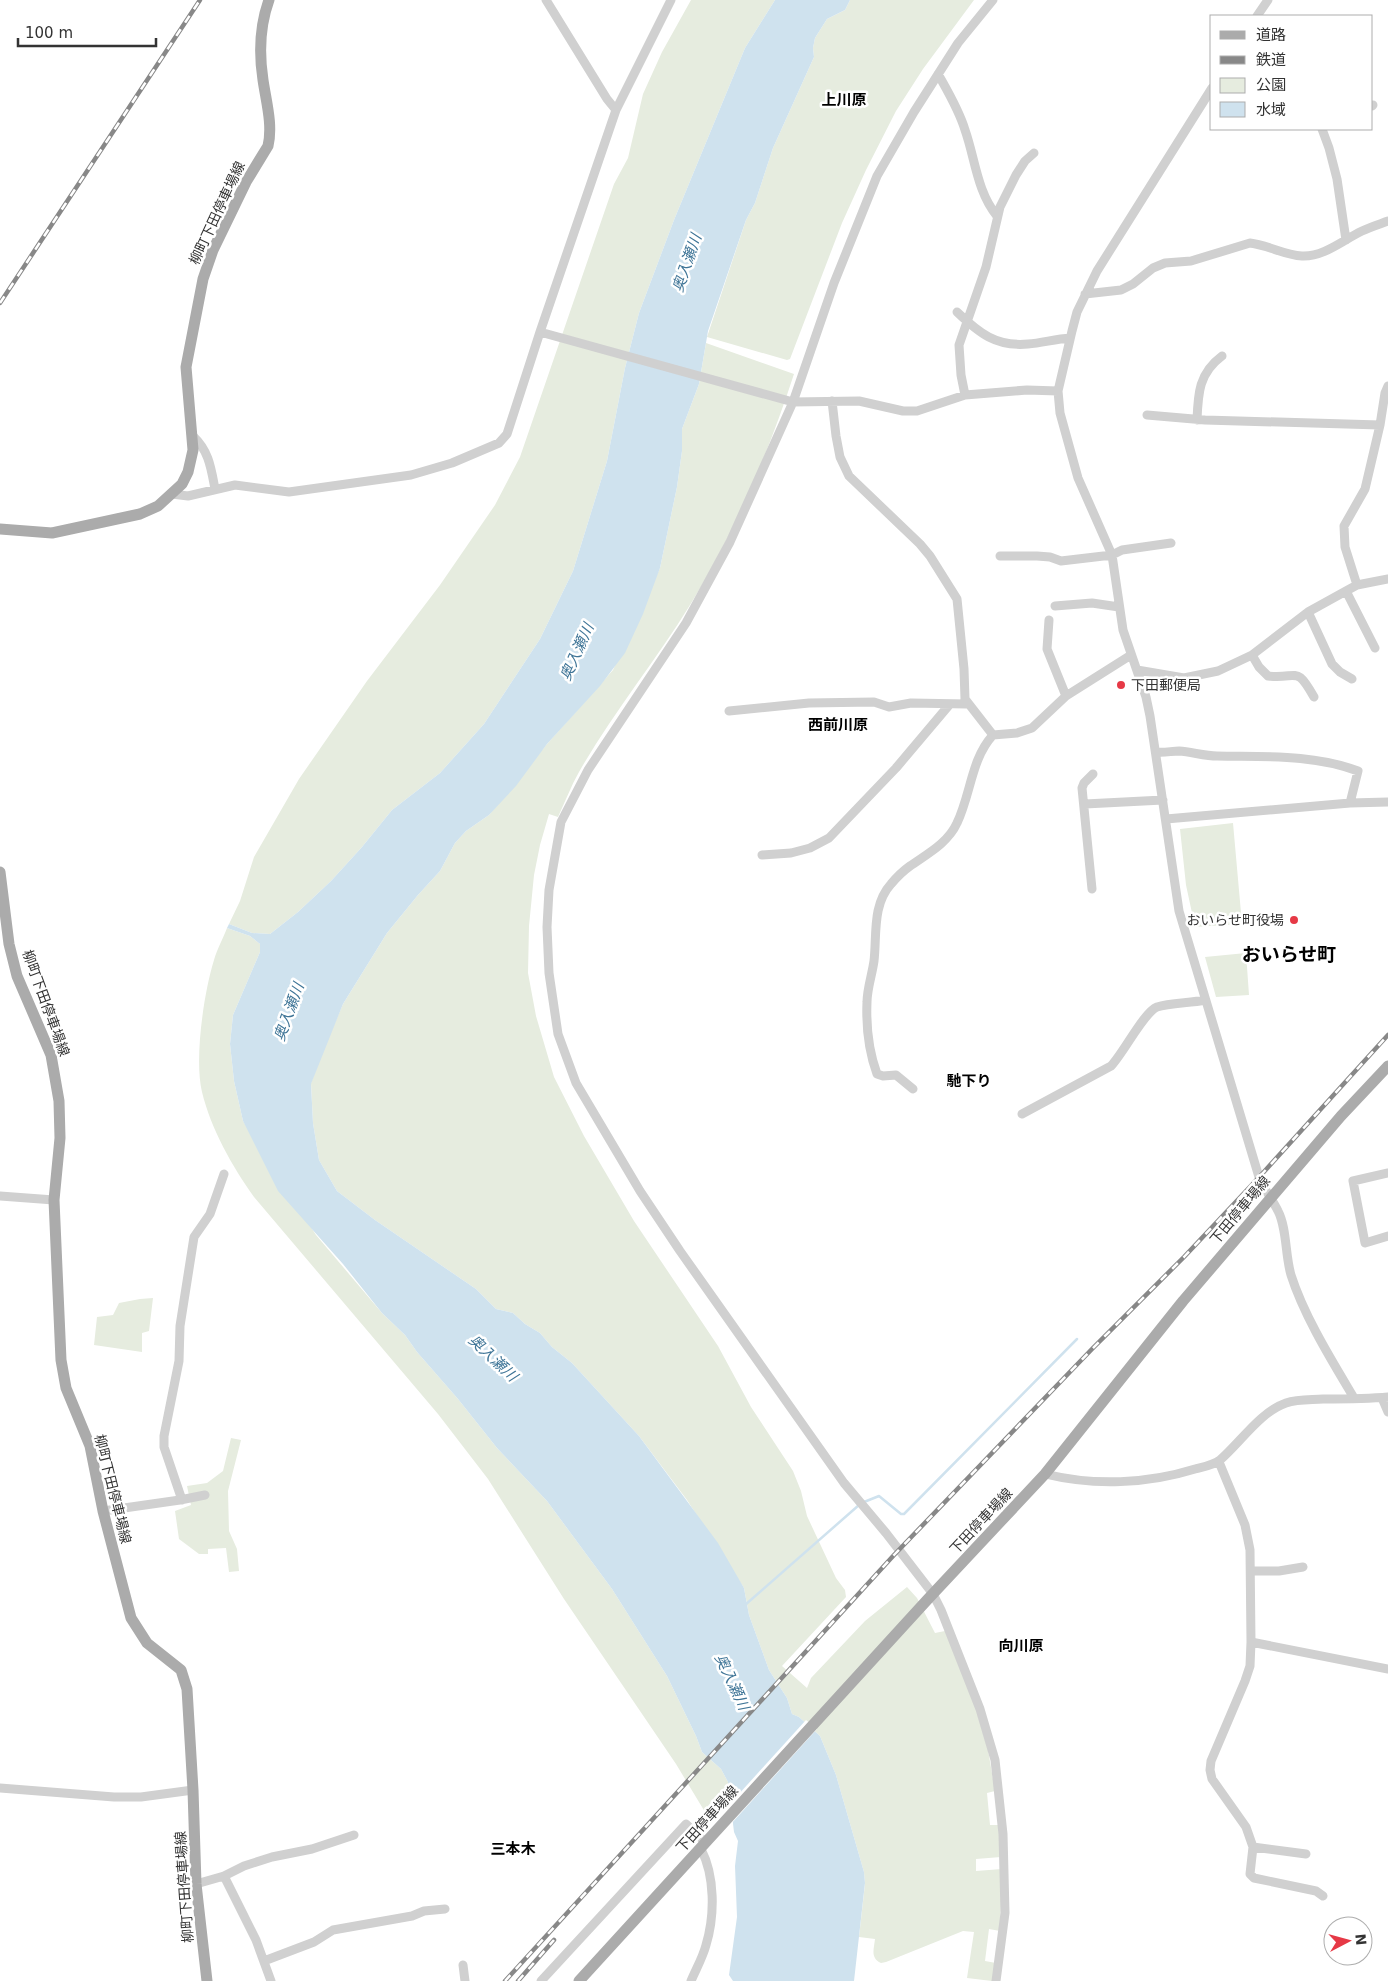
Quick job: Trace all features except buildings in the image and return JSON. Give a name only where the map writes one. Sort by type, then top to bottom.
[{"type":"main road","name":"柳町下田停車場線","points":[[0,529],[58,532],[140,514],[158,506],[182,484],[188,472],[193,450],[186,367],[203,279],[213,250],[246,182],[268,146],[270,124],[262,77],[261,39],[269,0]]},
{"type":"main road","name":"柳町下田停車場線","points":[[0,872],[9,944],[17,976],[51,1055],[58,1101],[60,1138],[54,1200],[60,1360],[66,1388],[90,1446],[103,1511],[131,1618],[147,1643],[181,1670],[187,1689],[196,1884],[207,1981]]},
{"type":"main road","name":"下田停車場線","points":[[579,1981],[930,1596],[1045,1474],[1183,1301],[1341,1116],[1388,1066]]},
{"type":"street","points":[[546,0],[606,99],[616,110]]},
{"type":"street","points":[[172,494],[188,496],[235,485],[288,492],[410,475],[452,463],[499,443],[507,434],[543,333],[616,110],[671,0]]},
{"type":"street","points":[[993,0],[958,43],[914,112],[877,176],[834,284],[791,401],[730,542],[690,615],[588,770],[561,822],[549,890],[547,927],[549,973],[558,1034],[576,1083],[640,1191],[680,1252],[844,1483],[881,1525],[941,1610],[980,1709],[995,1760],[1004,1834],[1006,1914],[996,1981]]},
{"type":"street","points":[[1258,15],[1268,0]]},
{"type":"street","points":[[938,74],[965,128],[984,194],[997,216]]},
{"type":"street","points":[[1210,91],[1097,271],[1085,294],[1077,312],[1058,391],[1060,413],[1078,478],[1112,555],[1123,630],[1146,697],[1156,752],[1179,911],[1205,1000],[1259,1177],[1278,1212],[1291,1274],[1306,1311],[1336,1369],[1354,1398]]},
{"type":"street","points":[[1322,130],[1337,179],[1346,240]]},
{"type":"street","points":[[965,395],[959,345],[986,267],[997,216],[1016,174],[1025,161],[1034,153]]},
{"type":"street","points":[[1085,294],[1121,290],[1133,284],[1153,268],[1164,263],[1190,261],[1250,243],[1304,256],[1317,255],[1363,230],[1387,224]]},
{"type":"street","points":[[957,312],[981,334],[1004,343],[1029,344],[1070,338]]},
{"type":"street","points":[[543,333],[791,401],[859,401],[903,411],[917,411],[965,395],[1027,390],[1058,391]]},
{"type":"street","points":[[1197,420],[1199,393],[1203,378],[1210,365],[1222,356]]},
{"type":"street","points":[[1358,585],[1345,547],[1344,526],[1365,489],[1388,386]]},
{"type":"street","points":[[832,401],[839,450],[849,476],[930,556],[957,599],[965,699],[993,735]]},
{"type":"street","points":[[1147,415],[1197,420],[1380,425]]},
{"type":"street","points":[[193,436],[200,442],[209,458],[215,489]]},
{"type":"street","points":[[1000,556],[1050,557],[1061,561],[1112,555],[1122,550],[1171,543]]},
{"type":"street","points":[[1137,670],[1184,678],[1218,671],[1252,655],[1308,612],[1346,591],[1358,585],[1388,579]]},
{"type":"street","points":[[1346,591],[1375,648]]},
{"type":"street","points":[[1055,606],[1092,603],[1119,607]]},
{"type":"street","points":[[1308,612],[1332,664],[1340,672],[1352,679]]},
{"type":"street","points":[[1048,620],[1047,649],[1066,696]]},
{"type":"street","points":[[913,1089],[896,1075],[883,1076],[877,1074],[871,1059],[867,1002],[874,961],[877,914],[882,897],[889,886],[908,868],[938,847],[957,824],[979,757],[986,743],[993,735],[1016,733],[1032,728],[1066,696],[1131,655]]},
{"type":"street","points":[[1252,655],[1259,667],[1268,676],[1282,677],[1295,674],[1303,678],[1314,697]]},
{"type":"street","points":[[729,711],[809,703],[874,702],[889,707],[911,703],[967,704]]},
{"type":"street","points":[[762,854],[790,854],[810,848],[829,838],[890,775],[950,704]]},
{"type":"street","points":[[1156,752],[1181,751],[1214,756],[1283,757],[1320,760],[1346,766],[1358,771],[1350,803]]},
{"type":"street","points":[[1092,889],[1082,788],[1084,783],[1094,774]]},
{"type":"street","points":[[1085,804],[1163,800]]},
{"type":"street","points":[[1166,819],[1350,803],[1388,802]]},
{"type":"street","points":[[1022,1114],[1111,1066],[1118,1059],[1147,1016],[1156,1008],[1205,1000]]},
{"type":"street","points":[[1388,1173],[1353,1181],[1365,1243],[1388,1236]]},
{"type":"street","points":[[182,1500],[164,1447],[164,1436],[179,1361],[180,1326],[194,1237],[210,1214],[224,1174]]},
{"type":"street","points":[[0,1196],[54,1200]]},
{"type":"street","points":[[1045,1474],[1058,1477],[1135,1482],[1186,1472],[1219,1462],[1273,1410],[1285,1403],[1301,1400],[1385,1398],[1388,1412]]},
{"type":"street","points":[[1219,1462],[1245,1524],[1250,1550],[1251,1642],[1250,1666],[1245,1681],[1211,1760],[1210,1770],[1212,1779],[1246,1827],[1253,1847],[1250,1874],[1254,1878],[1316,1891],[1323,1896]]},
{"type":"street","points":[[103,1511],[205,1495]]},
{"type":"street","points":[[1250,1571],[1280,1571],[1303,1567]]},
{"type":"street","points":[[1251,1642],[1388,1669]]},
{"type":"street","points":[[0,1788],[114,1797],[141,1797],[193,1790]]},
{"type":"street","points":[[541,1981],[686,1824],[703,1846],[708,1862],[712,1914],[706,1945],[691,1981]]},
{"type":"street","points":[[196,1884],[224,1876],[253,1863],[312,1849],[354,1835]]},
{"type":"street","points":[[1253,1847],[1306,1854]]},
{"type":"street","points":[[224,1876],[256,1940],[271,1981]]},
{"type":"street","points":[[264,1961],[314,1942],[333,1930],[412,1916],[424,1911],[445,1909]]},
{"type":"street","points":[[463,1965],[465,1981]]},
{"type":"green space","points":[[691,0],[775,0],[745,48],[674,220],[639,313],[625,368],[607,461],[573,571],[540,639],[484,724],[440,773],[392,810],[331,881],[298,912],[270,934],[252,933],[229,924],[240,901],[254,857],[299,779],[367,681],[440,585],[495,505],[520,457],[614,184],[628,158],[643,94],[662,52]]},
{"type":"green space","points":[[850,0],[974,0],[923,69],[896,111],[842,223],[790,359],[787,360],[707,337],[746,220],[755,203],[773,148],[814,57],[815,38],[827,19],[845,10]]},
{"type":"green space","points":[[706,343],[794,374],[773,434],[749,493],[706,578],[677,626],[592,751],[576,777],[558,817],[549,814],[534,875],[529,926],[528,973],[536,1016],[554,1077],[584,1136],[634,1221],[718,1346],[751,1407],[793,1471],[801,1491],[807,1516],[836,1578],[845,1590],[846,1597],[782,1666],[807,1688],[811,1678],[865,1621],[907,1587],[917,1598],[935,1633],[945,1631],[976,1709],[988,1750],[995,1791],[987,1793],[990,1825],[999,1825],[1001,1857],[976,1859],[976,1871],[1002,1869],[1000,1931],[989,1929],[985,1961],[996,1963],[992,1981],[967,1978],[974,1932],[963,1931],[886,1962],[881,1963],[875,1959],[875,1939],[859,1937],[865,1884],[864,1872],[836,1775],[820,1736],[799,1717],[792,1714],[787,1698],[769,1670],[749,1615],[744,1588],[687,1500],[639,1436],[572,1363],[552,1347],[540,1333],[525,1324],[513,1313],[496,1309],[476,1289],[375,1220],[337,1191],[319,1160],[313,1123],[311,1083],[343,1004],[387,933],[440,871],[455,843],[466,831],[489,815],[547,744],[613,670],[660,568],[677,487],[682,451],[682,429],[699,384]]},
{"type":"green space","points":[[1233,823],[1242,924],[1195,927],[1186,885],[1180,829]]},
{"type":"green space","points":[[227,928],[250,936],[260,944],[260,952],[233,1015],[230,1044],[234,1081],[243,1121],[316,1235],[382,1313],[405,1335],[497,1448],[547,1501],[612,1589],[667,1676],[702,1752],[721,1769],[728,1782],[729,1791],[709,1811],[705,1812],[676,1764],[564,1599],[488,1479],[438,1414],[254,1197],[230,1160],[206,1106],[202,1092],[199,1062],[201,1026],[210,974],[215,956]]},
{"type":"green space","points":[[1246,953],[1249,995],[1216,997],[1205,957]]},
{"type":"green space","points":[[153,1298],[149,1331],[142,1333],[142,1352],[94,1345],[97,1317],[113,1315],[119,1303]]},
{"type":"green space","points":[[231,1438],[241,1440],[228,1491],[229,1531],[237,1549],[239,1571],[229,1572],[226,1548],[208,1549],[208,1554],[199,1554],[179,1539],[175,1511],[191,1505],[187,1486],[207,1483],[223,1471]]},
{"type":"water","name":"奥入瀬川","points":[[775,0],[850,0],[845,10],[827,19],[815,38],[814,57],[773,148],[708,331],[699,384],[682,429],[682,451],[677,487],[660,568],[643,614],[625,653],[600,686],[547,744],[516,786],[489,815],[466,831],[455,843],[440,871],[387,933],[343,1004],[311,1084],[313,1123],[319,1160],[337,1191],[375,1220],[476,1289],[496,1309],[513,1313],[525,1324],[540,1333],[552,1347],[572,1363],[639,1436],[718,1543],[744,1588],[749,1615],[769,1670],[787,1698],[792,1714],[799,1717],[820,1736],[836,1775],[864,1872],[865,1883],[854,1981],[733,1981],[729,1975],[737,1917],[735,1866],[738,1841],[734,1832],[728,1782],[721,1769],[702,1752],[667,1676],[612,1589],[547,1501],[497,1448],[405,1335],[382,1313],[343,1264],[278,1191],[243,1121],[234,1081],[230,1044],[233,1015],[260,952],[260,944],[250,936],[227,928],[229,924],[252,933],[270,934],[298,912],[331,881],[392,810],[440,773],[484,724],[540,639],[573,571],[607,461],[625,368],[639,313],[674,220],[745,48]]},
{"type":"pier","points":[[806,1720],[817,1729],[731,1824],[728,1806]]},
{"type":"waterway","points":[[864,1502],[879,1496],[901,1514],[904,1514],[1077,1339]]},
{"type":"waterway","points":[[745,1605],[859,1505]]},
{"type":"railway","points":[[0,303],[200,0]]},
{"type":"railway","points":[[505,1981],[894,1555],[1092,1349],[1184,1257],[1388,1035]]},
{"type":"railway","points":[[518,1981],[554,1940]]},
{"type":"place","name":"下田郵便局","points":[[1121,685]]},
{"type":"place","name":"おいらせ町役場","points":[[1294,920]]},
{"type":"district","name":"上川原","points":[[844,100]]},
{"type":"district","name":"西前川原","points":[[838,725]]},
{"type":"district","name":"おいらせ町","points":[[1289,954]]},
{"type":"district","name":"馳下り","points":[[969,1081]]},
{"type":"district","name":"向川原","points":[[1021,1646]]},
{"type":"district","name":"三本木","points":[[513,1849]]}]
